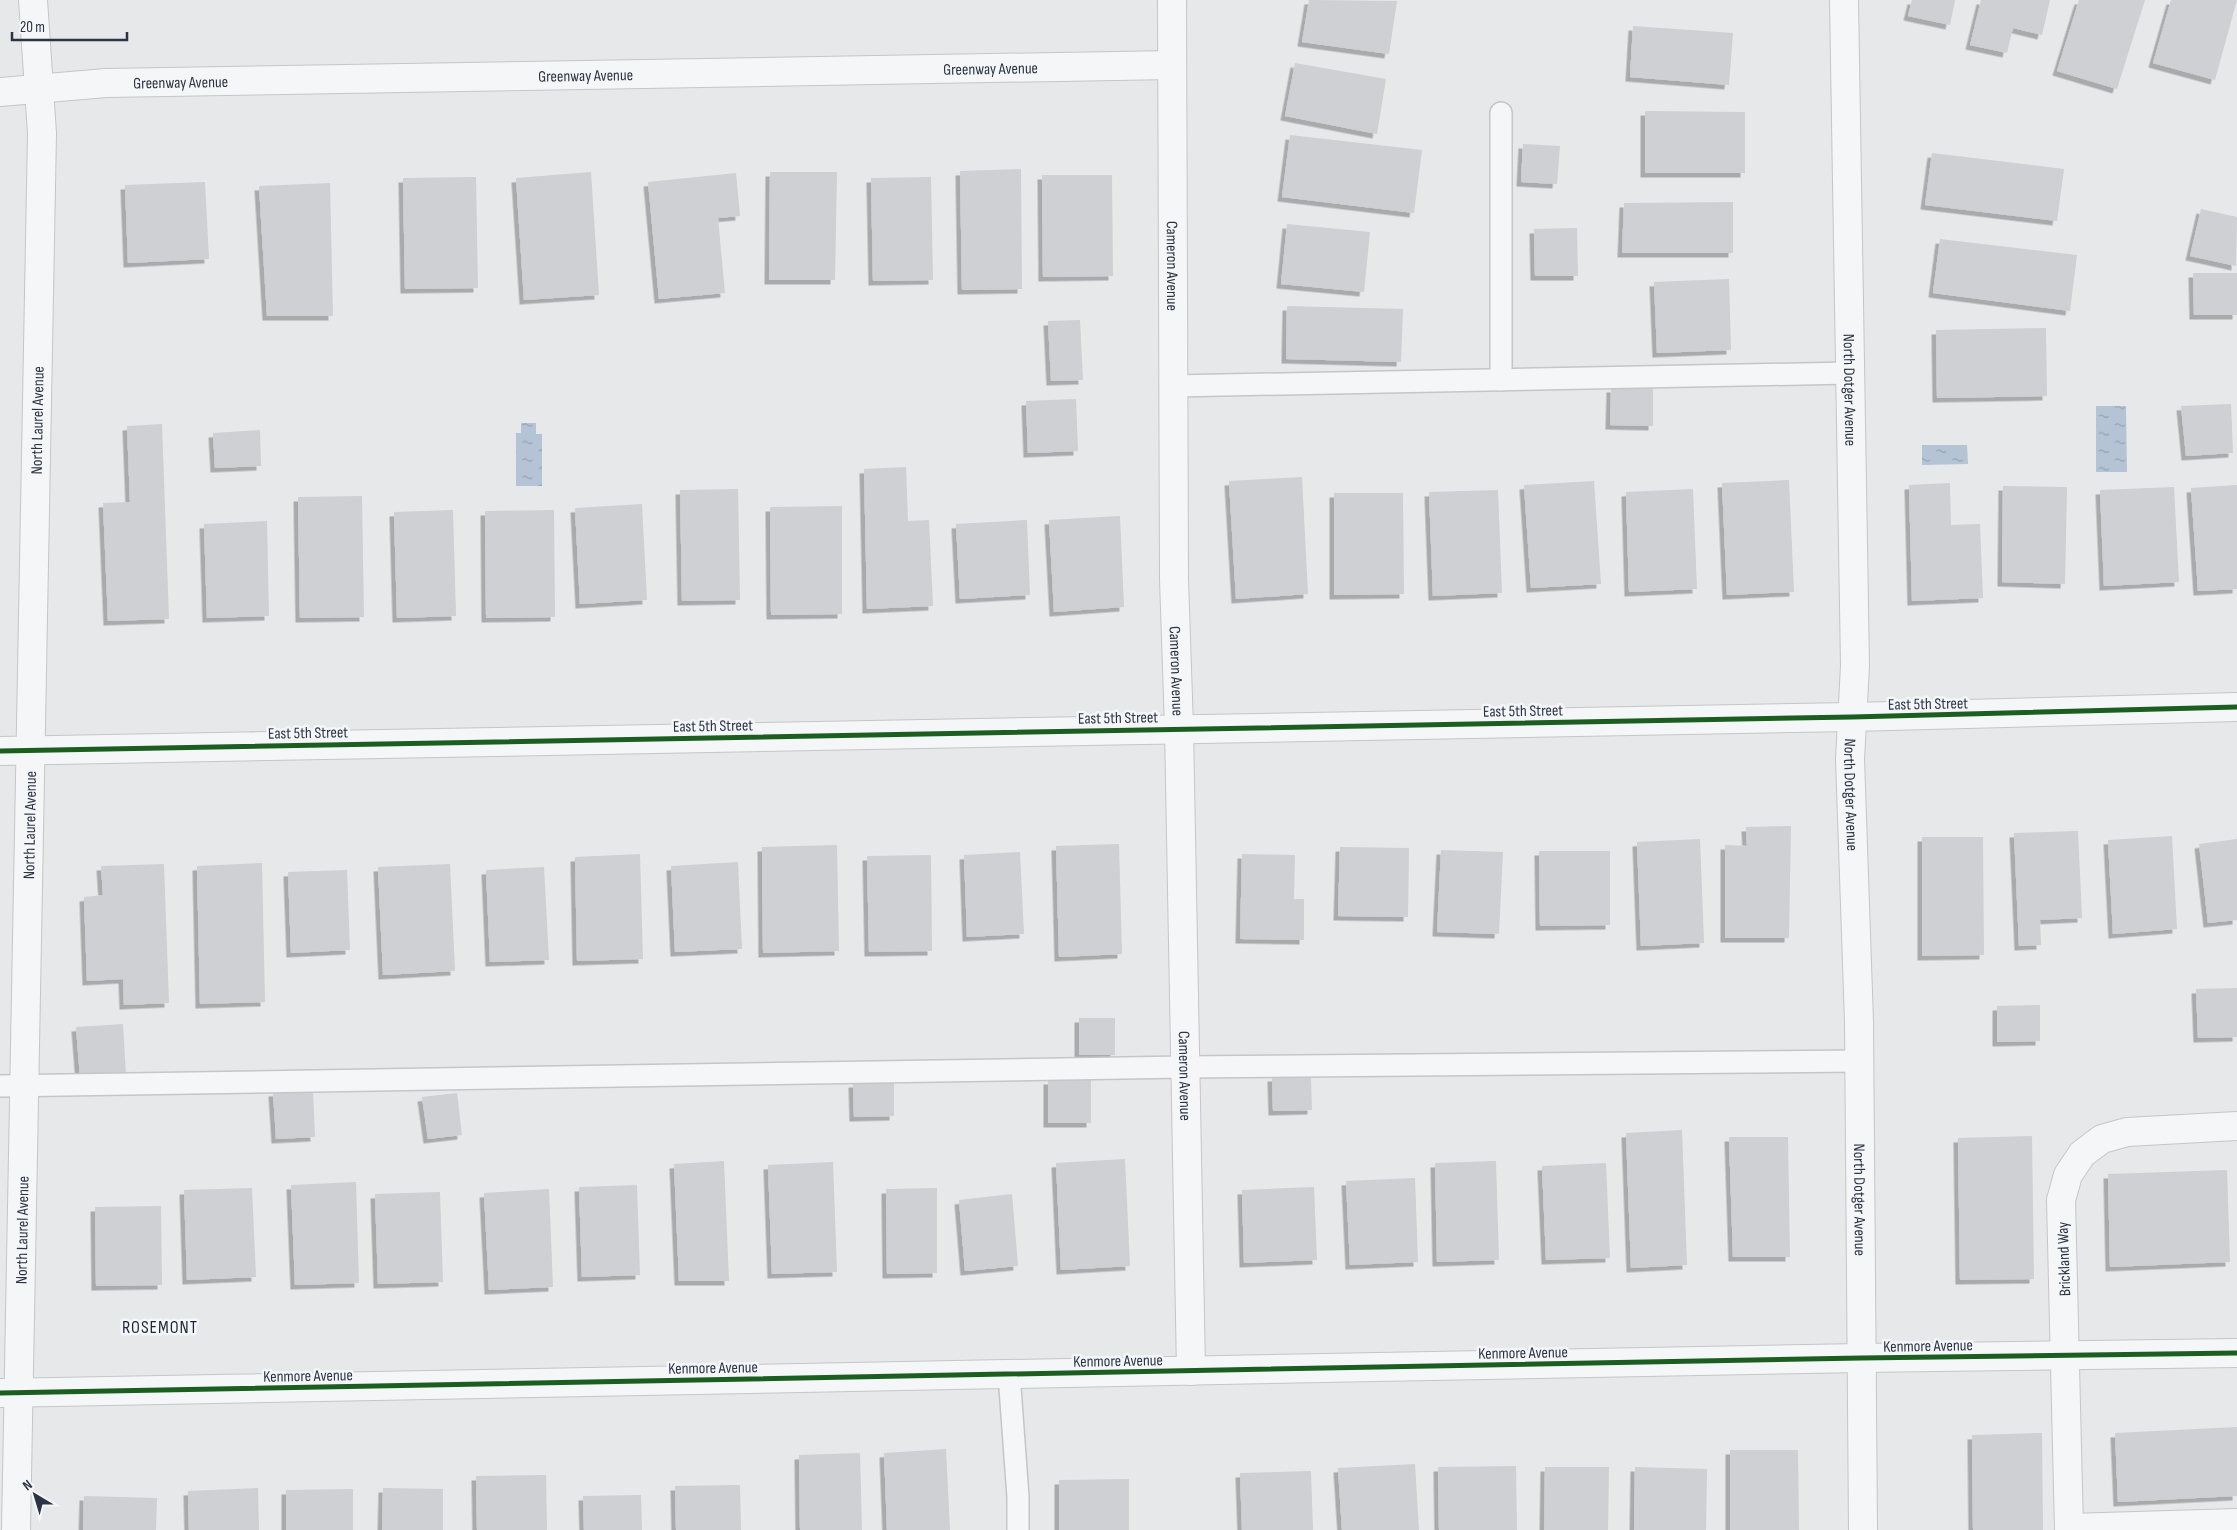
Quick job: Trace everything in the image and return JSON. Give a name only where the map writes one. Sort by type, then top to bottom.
[{"type":"street","name":"North Laurel Avenue","points":[[16,1530],[10,1393],[12,1086],[32,750],[42,133],[33,0]]},
{"type":"street","name":"Cameron Avenue","points":[[1172,0],[1174,579],[1179,728],[1191,1371]]},
{"type":"street","name":"North Dotger Avenue","points":[[1844,0],[1855,666],[1850,759],[1859,1061],[1863,1530]]},
{"type":"street","name":"Greenway Avenue","points":[[0,92],[106,83],[1172,65]]},
{"type":"street","name":"East 5th Street","points":[[0,751],[1852,717],[2237,707]]},
{"type":"street","name":"Brickland Way","points":[[2069,1529],[2061,1200],[2068,1175],[2082,1154],[2102,1139],[2127,1132],[2237,1126]]},
{"type":"street","name":"Kenmore Avenue","points":[[10,1393],[1861,1358],[2237,1353]]},
{"type":"street","points":[[2069,1529],[2237,1523]]},
{"type":"lane","points":[[1501,114],[1501,380]]},
{"type":"lane","points":[[1174,386],[1850,373]]},
{"type":"lane","points":[[12,1086],[1185,1067],[1859,1061]]},
{"type":"lane","points":[[1009,1374],[1018,1497],[1018,1530]]},
{"type":"water","points":[[2096,406],[2126,406],[2127,472],[2096,472]]},
{"type":"water","points":[[521,423],[536,423],[536,434],[542,434],[542,486],[516,486],[516,433],[521,433]]},
{"type":"water","points":[[1922,445],[1967,445],[1968,464],[1922,465]]},
{"type":"building","points":[[1309,0],[1397,1],[1389,54],[1302,42]]},
{"type":"building","points":[[1912,0],[1955,0],[1950,25],[1908,16]]},
{"type":"building","points":[[1981,0],[2050,0],[2042,35],[2013,28],[2007,53],[1970,45]]},
{"type":"building","points":[[2079,0],[2145,0],[2117,89],[2057,71]]},
{"type":"building","points":[[2171,0],[2237,0],[2215,80],[2153,63]]},
{"type":"building","points":[[1633,26],[1733,33],[1729,85],[1630,77]]},
{"type":"building","points":[[1295,63],[1386,79],[1377,134],[1285,116]]},
{"type":"building","points":[[1645,111],[1745,112],[1745,173],[1645,173]]},
{"type":"building","points":[[1290,135],[1422,150],[1414,213],[1282,197]]},
{"type":"building","points":[[1523,144],[1560,146],[1557,184],[1521,182]]},
{"type":"building","points":[[1932,153],[2064,169],[2057,221],[1925,205]]},
{"type":"building","points":[[1021,169],[1022,289],[962,290],[960,171]]},
{"type":"building","points":[[591,172],[599,295],[524,300],[516,178]]},
{"type":"building","points":[[770,172],[837,172],[835,280],[769,280]]},
{"type":"building","points":[[736,173],[740,216],[718,218],[725,293],[659,299],[648,182]]},
{"type":"building","points":[[1042,175],[1112,175],[1113,276],[1043,277]]},
{"type":"building","points":[[476,177],[478,288],[405,289],[403,178]]},
{"type":"building","points":[[931,177],[933,280],[873,281],[871,178]]},
{"type":"building","points":[[205,182],[209,259],[128,263],[125,185]]},
{"type":"building","points":[[330,183],[333,316],[267,316],[259,186]]},
{"type":"building","points":[[1733,202],[1733,253],[1622,253],[1624,203]]},
{"type":"building","points":[[2201,209],[2237,217],[2236,266],[2190,256]]},
{"type":"building","points":[[1287,224],[1370,232],[1364,292],[1281,284]]},
{"type":"building","points":[[1577,228],[1578,276],[1535,276],[1534,229]]},
{"type":"building","points":[[1940,239],[2077,255],[2070,311],[1933,293]]},
{"type":"building","points":[[2193,273],[2237,273],[2237,315],[2194,315]]},
{"type":"building","points":[[1729,279],[1731,350],[1657,353],[1654,282]]},
{"type":"building","points":[[1287,306],[1403,309],[1401,362],[1286,359]]},
{"type":"building","points":[[1080,320],[1083,380],[1051,381],[1048,321]]},
{"type":"building","points":[[2046,328],[2047,396],[1937,398],[1936,330]]},
{"type":"building","points":[[1653,387],[1653,426],[1610,425],[1611,388]]},
{"type":"building","points":[[1076,399],[1078,451],[1028,453],[1026,401]]},
{"type":"building","points":[[2231,404],[2233,453],[2186,456],[2181,406]]},
{"type":"building","points":[[162,424],[169,619],[108,621],[103,503],[130,502],[127,426]]},
{"type":"building","points":[[260,430],[261,466],[215,468],[213,433]]},
{"type":"building","points":[[906,467],[908,521],[929,520],[933,606],[867,609],[864,469]]},
{"type":"building","points":[[1302,477],[1308,594],[1236,599],[1229,481]]},
{"type":"building","points":[[1789,480],[1794,592],[1727,595],[1722,483]]},
{"type":"building","points":[[1594,481],[1601,584],[1531,588],[1524,485]]},
{"type":"building","points":[[1950,483],[1951,525],[1980,524],[1983,598],[1912,601],[1909,485]]},
{"type":"building","points":[[2237,485],[2237,589],[2198,591],[2191,488]]},
{"type":"building","points":[[2003,486],[2067,487],[2065,584],[2002,582]]},
{"type":"building","points":[[2174,487],[2179,582],[2104,586],[2100,490]]},
{"type":"building","points":[[738,489],[740,600],[682,601],[680,490]]},
{"type":"building","points":[[1693,489],[1697,589],[1629,592],[1626,492]]},
{"type":"building","points":[[1498,490],[1502,593],[1433,596],[1429,492]]},
{"type":"building","points":[[1334,493],[1403,493],[1404,594],[1334,595]]},
{"type":"building","points":[[362,496],[364,617],[300,618],[298,497]]},
{"type":"building","points":[[642,504],[647,600],[580,604],[575,508]]},
{"type":"building","points":[[842,506],[842,614],[771,615],[770,507]]},
{"type":"building","points":[[453,510],[456,616],[397,618],[394,512]]},
{"type":"building","points":[[554,510],[555,617],[486,618],[485,511]]},
{"type":"building","points":[[1120,516],[1124,607],[1054,612],[1049,520]]},
{"type":"building","points":[[1027,520],[1030,595],[960,599],[956,524]]},
{"type":"building","points":[[267,521],[269,616],[207,618],[204,524]]},
{"type":"building","points":[[1791,826],[1789,938],[1725,938],[1725,845],[1747,846],[1746,827]]},
{"type":"building","points":[[2078,831],[2082,918],[2040,920],[2041,945],[2019,946],[2014,833]]},
{"type":"building","points":[[2172,836],[2177,929],[2113,934],[2108,840]]},
{"type":"building","points":[[1922,837],[1983,837],[1984,955],[1922,956]]},
{"type":"building","points":[[1700,839],[1704,943],[1641,946],[1637,842]]},
{"type":"building","points":[[2237,839],[2237,920],[2208,923],[2199,844]]},
{"type":"building","points":[[1119,844],[1122,954],[1059,957],[1056,846]]},
{"type":"building","points":[[837,845],[839,951],[763,953],[762,847]]},
{"type":"building","points":[[1340,847],[1409,848],[1408,917],[1338,916]]},
{"type":"building","points":[[1441,850],[1503,852],[1499,934],[1437,932]]},
{"type":"building","points":[[1539,851],[1610,851],[1610,925],[1540,926]]},
{"type":"building","points":[[1020,852],[1024,934],[967,937],[964,855]]},
{"type":"building","points":[[640,854],[643,959],[577,961],[575,857]]},
{"type":"building","points":[[1242,854],[1295,855],[1294,899],[1304,899],[1304,940],[1240,939]]},
{"type":"building","points":[[931,855],[932,951],[869,952],[867,856]]},
{"type":"building","points":[[738,862],[742,949],[675,952],[671,866]]},
{"type":"building","points":[[262,863],[265,1002],[200,1004],[197,866]]},
{"type":"building","points":[[164,864],[169,1003],[124,1005],[123,979],[87,981],[84,897],[103,895],[101,866]]},
{"type":"building","points":[[450,864],[455,971],[383,975],[378,867]]},
{"type":"building","points":[[544,867],[549,960],[490,962],[486,870]]},
{"type":"building","points":[[347,870],[350,950],[291,953],[288,872]]},
{"type":"building","points":[[2237,988],[2237,1037],[2198,1038],[2196,989]]},
{"type":"building","points":[[2040,1005],[2040,1041],[1997,1042],[1997,1006]]},
{"type":"building","points":[[1079,1018],[1115,1018],[1115,1055],[1079,1055]]},
{"type":"building","points":[[123,1024],[126,1075],[80,1078],[76,1027]]},
{"type":"building","points":[[1272,1077],[1311,1077],[1312,1110],[1273,1111]]},
{"type":"building","points":[[1048,1080],[1091,1080],[1091,1123],[1048,1123]]},
{"type":"building","points":[[894,1082],[894,1116],[854,1117],[853,1083]]},
{"type":"building","points":[[313,1090],[315,1137],[276,1139],[273,1092]]},
{"type":"building","points":[[457,1093],[462,1135],[428,1139],[422,1097]]},
{"type":"building","points":[[1682,1130],[1687,1265],[1631,1268],[1626,1133]]},
{"type":"building","points":[[2032,1136],[2034,1279],[1960,1280],[1958,1138]]},
{"type":"building","points":[[1729,1137],[1788,1137],[1790,1257],[1733,1257]]},
{"type":"building","points":[[1125,1159],[1130,1266],[1061,1270],[1056,1163]]},
{"type":"building","points":[[724,1161],[729,1281],[679,1281],[674,1164]]},
{"type":"building","points":[[1496,1161],[1499,1260],[1437,1262],[1435,1163]]},
{"type":"building","points":[[833,1162],[837,1272],[772,1274],[768,1165]]},
{"type":"building","points":[[1606,1163],[1610,1258],[1546,1260],[1542,1166]]},
{"type":"building","points":[[2227,1170],[2230,1262],[2110,1267],[2108,1174]]},
{"type":"building","points":[[1415,1178],[1418,1262],[1350,1265],[1346,1181]]},
{"type":"building","points":[[356,1182],[359,1283],[295,1285],[291,1185]]},
{"type":"building","points":[[637,1185],[640,1275],[582,1277],[579,1187]]},
{"type":"building","points":[[1314,1187],[1317,1260],[1244,1263],[1242,1190]]},
{"type":"building","points":[[252,1188],[256,1277],[187,1280],[184,1190]]},
{"type":"building","points":[[937,1188],[937,1273],[887,1274],[886,1189]]},
{"type":"building","points":[[549,1189],[553,1287],[489,1290],[484,1193]]},
{"type":"building","points":[[440,1192],[443,1282],[378,1284],[375,1194]]},
{"type":"building","points":[[1012,1194],[1018,1266],[965,1271],[959,1200]]},
{"type":"building","points":[[161,1206],[162,1285],[96,1286],[95,1207]]},
{"type":"building","points":[[2237,1427],[2237,1496],[2118,1502],[2115,1433]]},
{"type":"building","points":[[2042,1433],[2043,1530],[1973,1530],[1972,1435]]},
{"type":"building","points":[[946,1449],[950,1530],[887,1530],[884,1453]]},
{"type":"building","points":[[1730,1450],[1798,1450],[1799,1530],[1730,1530]]},
{"type":"building","points":[[860,1453],[862,1530],[800,1530],[799,1455]]},
{"type":"building","points":[[1415,1464],[1419,1530],[1342,1530],[1338,1468]]},
{"type":"building","points":[[1516,1466],[1517,1530],[1439,1530],[1438,1467]]},
{"type":"building","points":[[1545,1467],[1609,1467],[1608,1530],[1544,1530]]},
{"type":"building","points":[[1635,1467],[1707,1469],[1706,1530],[1634,1530]]},
{"type":"building","points":[[1311,1471],[1313,1530],[1242,1530],[1240,1473]]},
{"type":"building","points":[[546,1475],[547,1530],[477,1530],[476,1476]]},
{"type":"building","points":[[1129,1479],[1129,1530],[1059,1530],[1059,1480]]},
{"type":"building","points":[[740,1485],[741,1530],[676,1530],[675,1486]]},
{"type":"building","points":[[258,1488],[259,1530],[189,1530],[188,1491]]},
{"type":"building","points":[[383,1488],[443,1489],[443,1530],[382,1530]]},
{"type":"building","points":[[353,1489],[353,1530],[286,1530],[286,1490]]},
{"type":"building","points":[[641,1495],[642,1530],[584,1530],[583,1496]]},
{"type":"building","points":[[84,1496],[157,1498],[156,1530],[83,1530]]},
{"type":"cycle path","points":[[0,751],[1852,717],[2237,707]]},
{"type":"cycle path","points":[[0,1393],[1861,1358],[2237,1353]]},
{"type":"district","name":"ROSEMONT","points":[[160,1327]]}]
